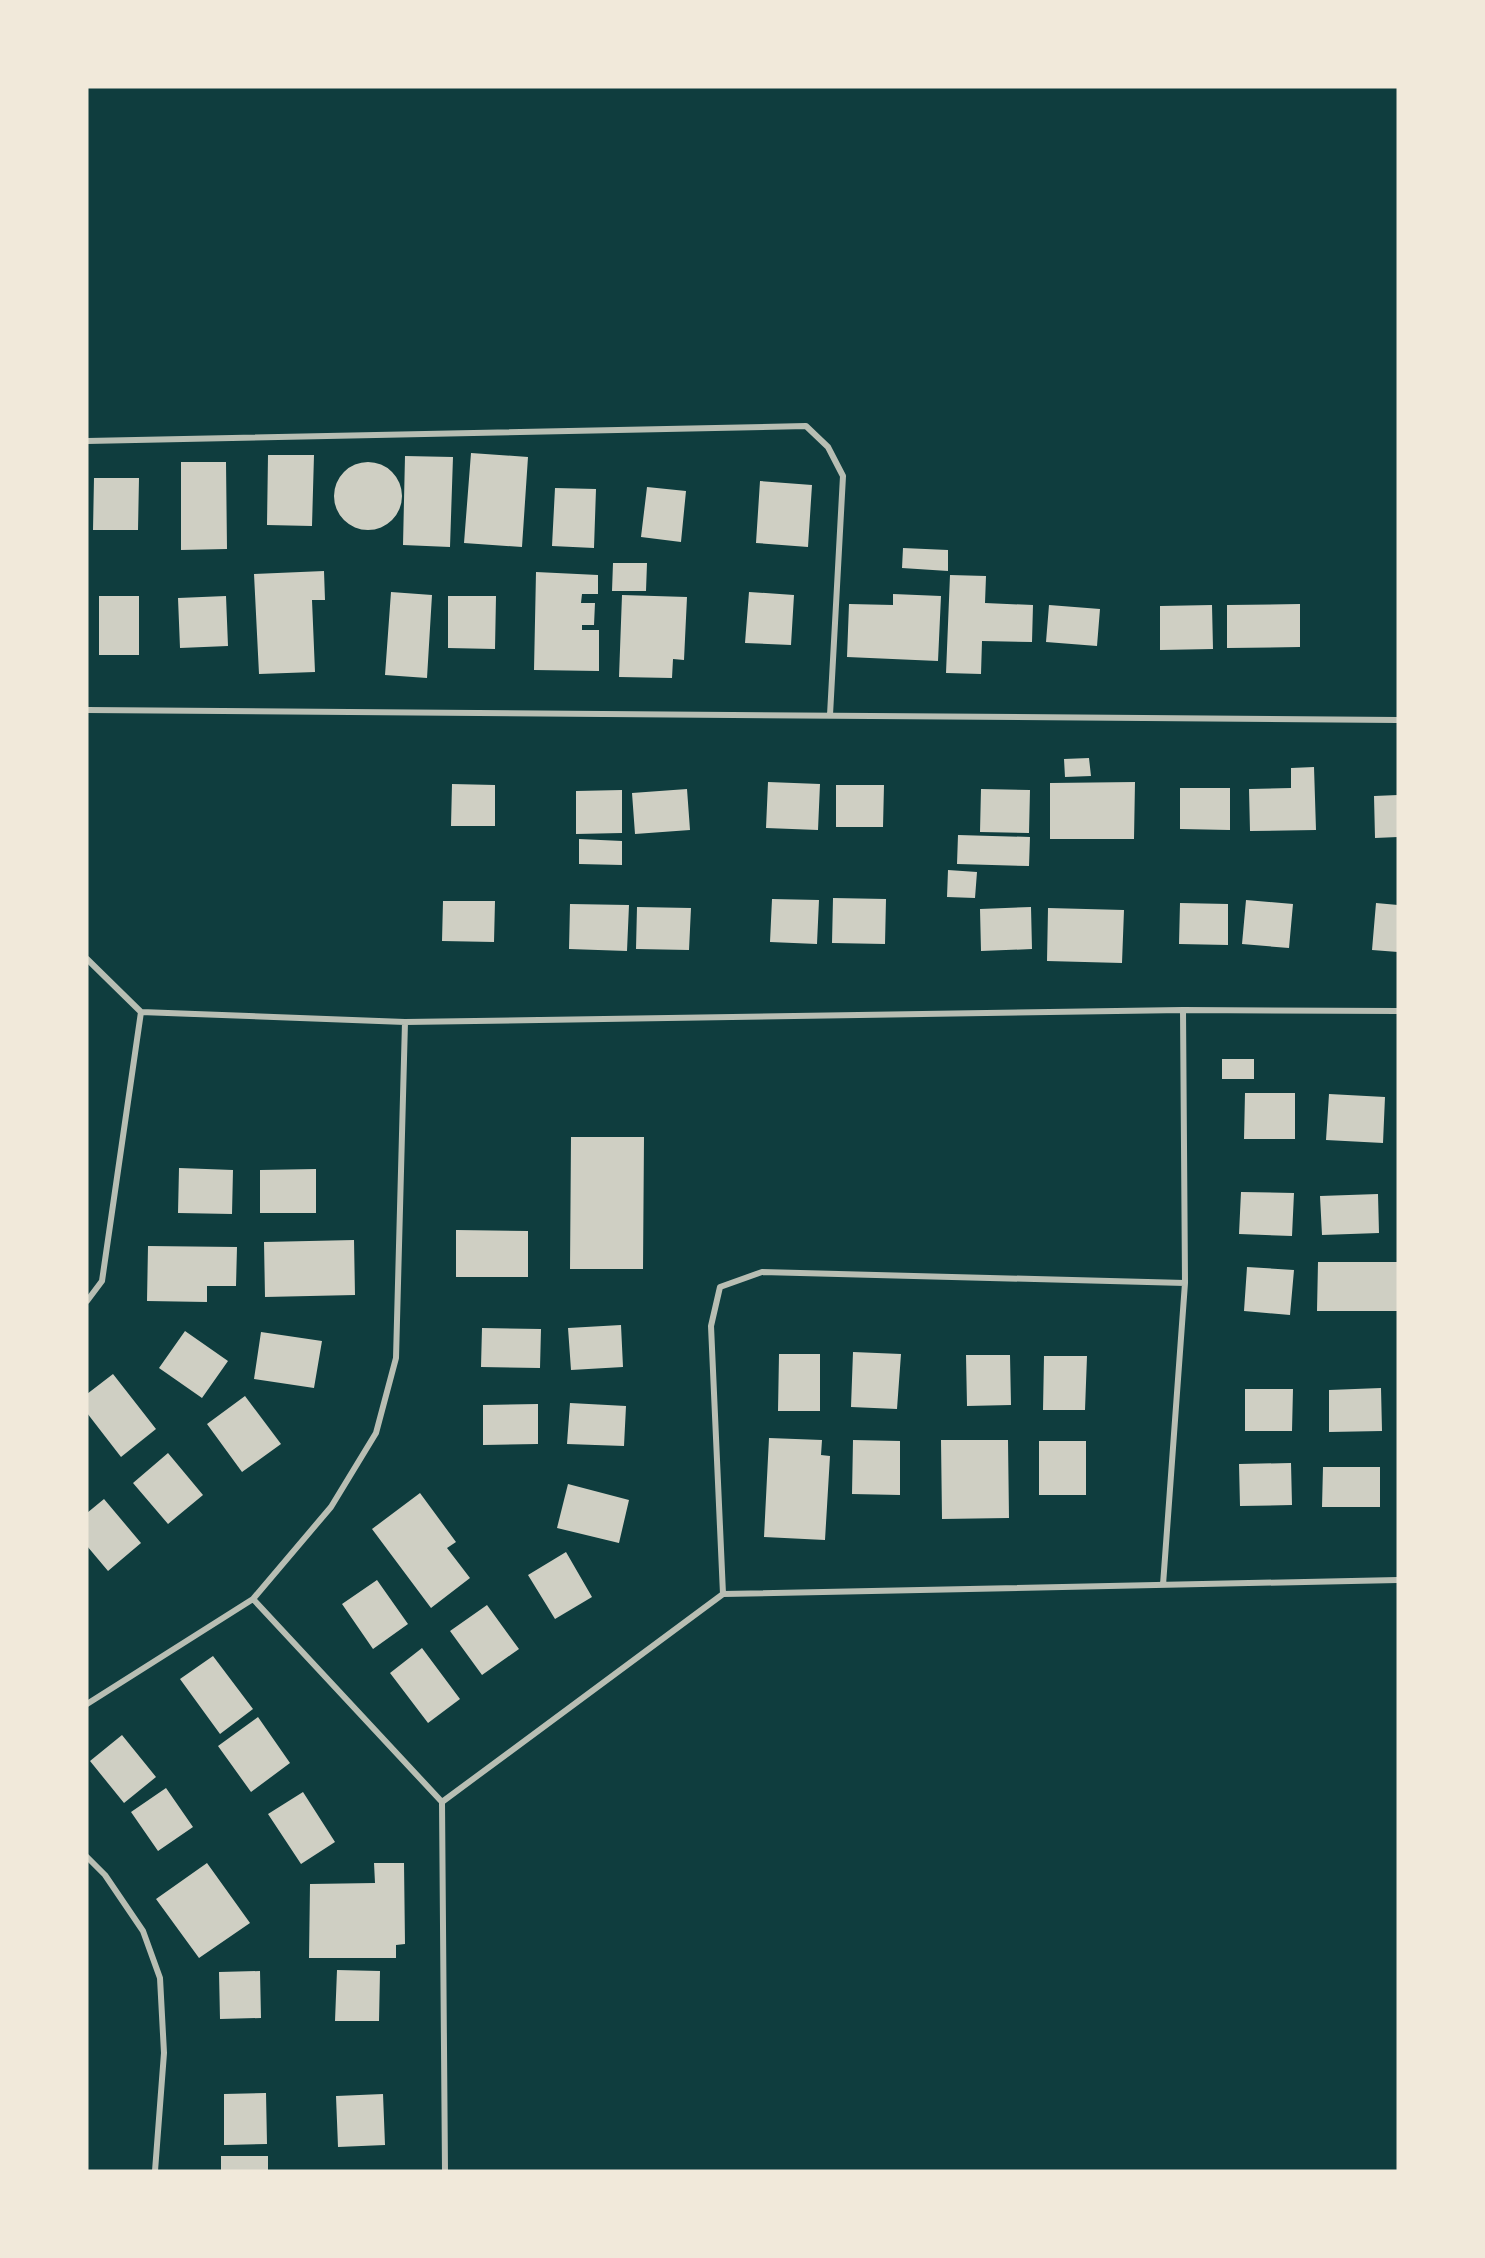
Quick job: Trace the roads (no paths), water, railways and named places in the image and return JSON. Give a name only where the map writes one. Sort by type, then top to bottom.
[{"type":"street","points":[[87,441],[806,426],[828,447],[843,476],[830,715]]},
{"type":"street","points":[[87,710],[1398,720]]},
{"type":"street","points":[[87,959],[141,1012],[405,1022],[1183,1010],[1398,1011]]},
{"type":"street","points":[[1163,1585],[1185,1283],[1183,1010]]},
{"type":"street","points":[[87,1301],[102,1281],[141,1012]]},
{"type":"street","points":[[87,1704],[253,1599],[331,1507],[376,1433],[396,1358],[405,1022]]},
{"type":"street","points":[[723,1594],[711,1326],[720,1287],[762,1272],[1185,1283]]},
{"type":"street","points":[[442,1802],[723,1594],[1398,1580]]},
{"type":"street","points":[[253,1599],[442,1802],[445,2171]]},
{"type":"street","points":[[87,1857],[105,1875],[143,1931],[160,1978],[164,2053],[155,2171]]}]
